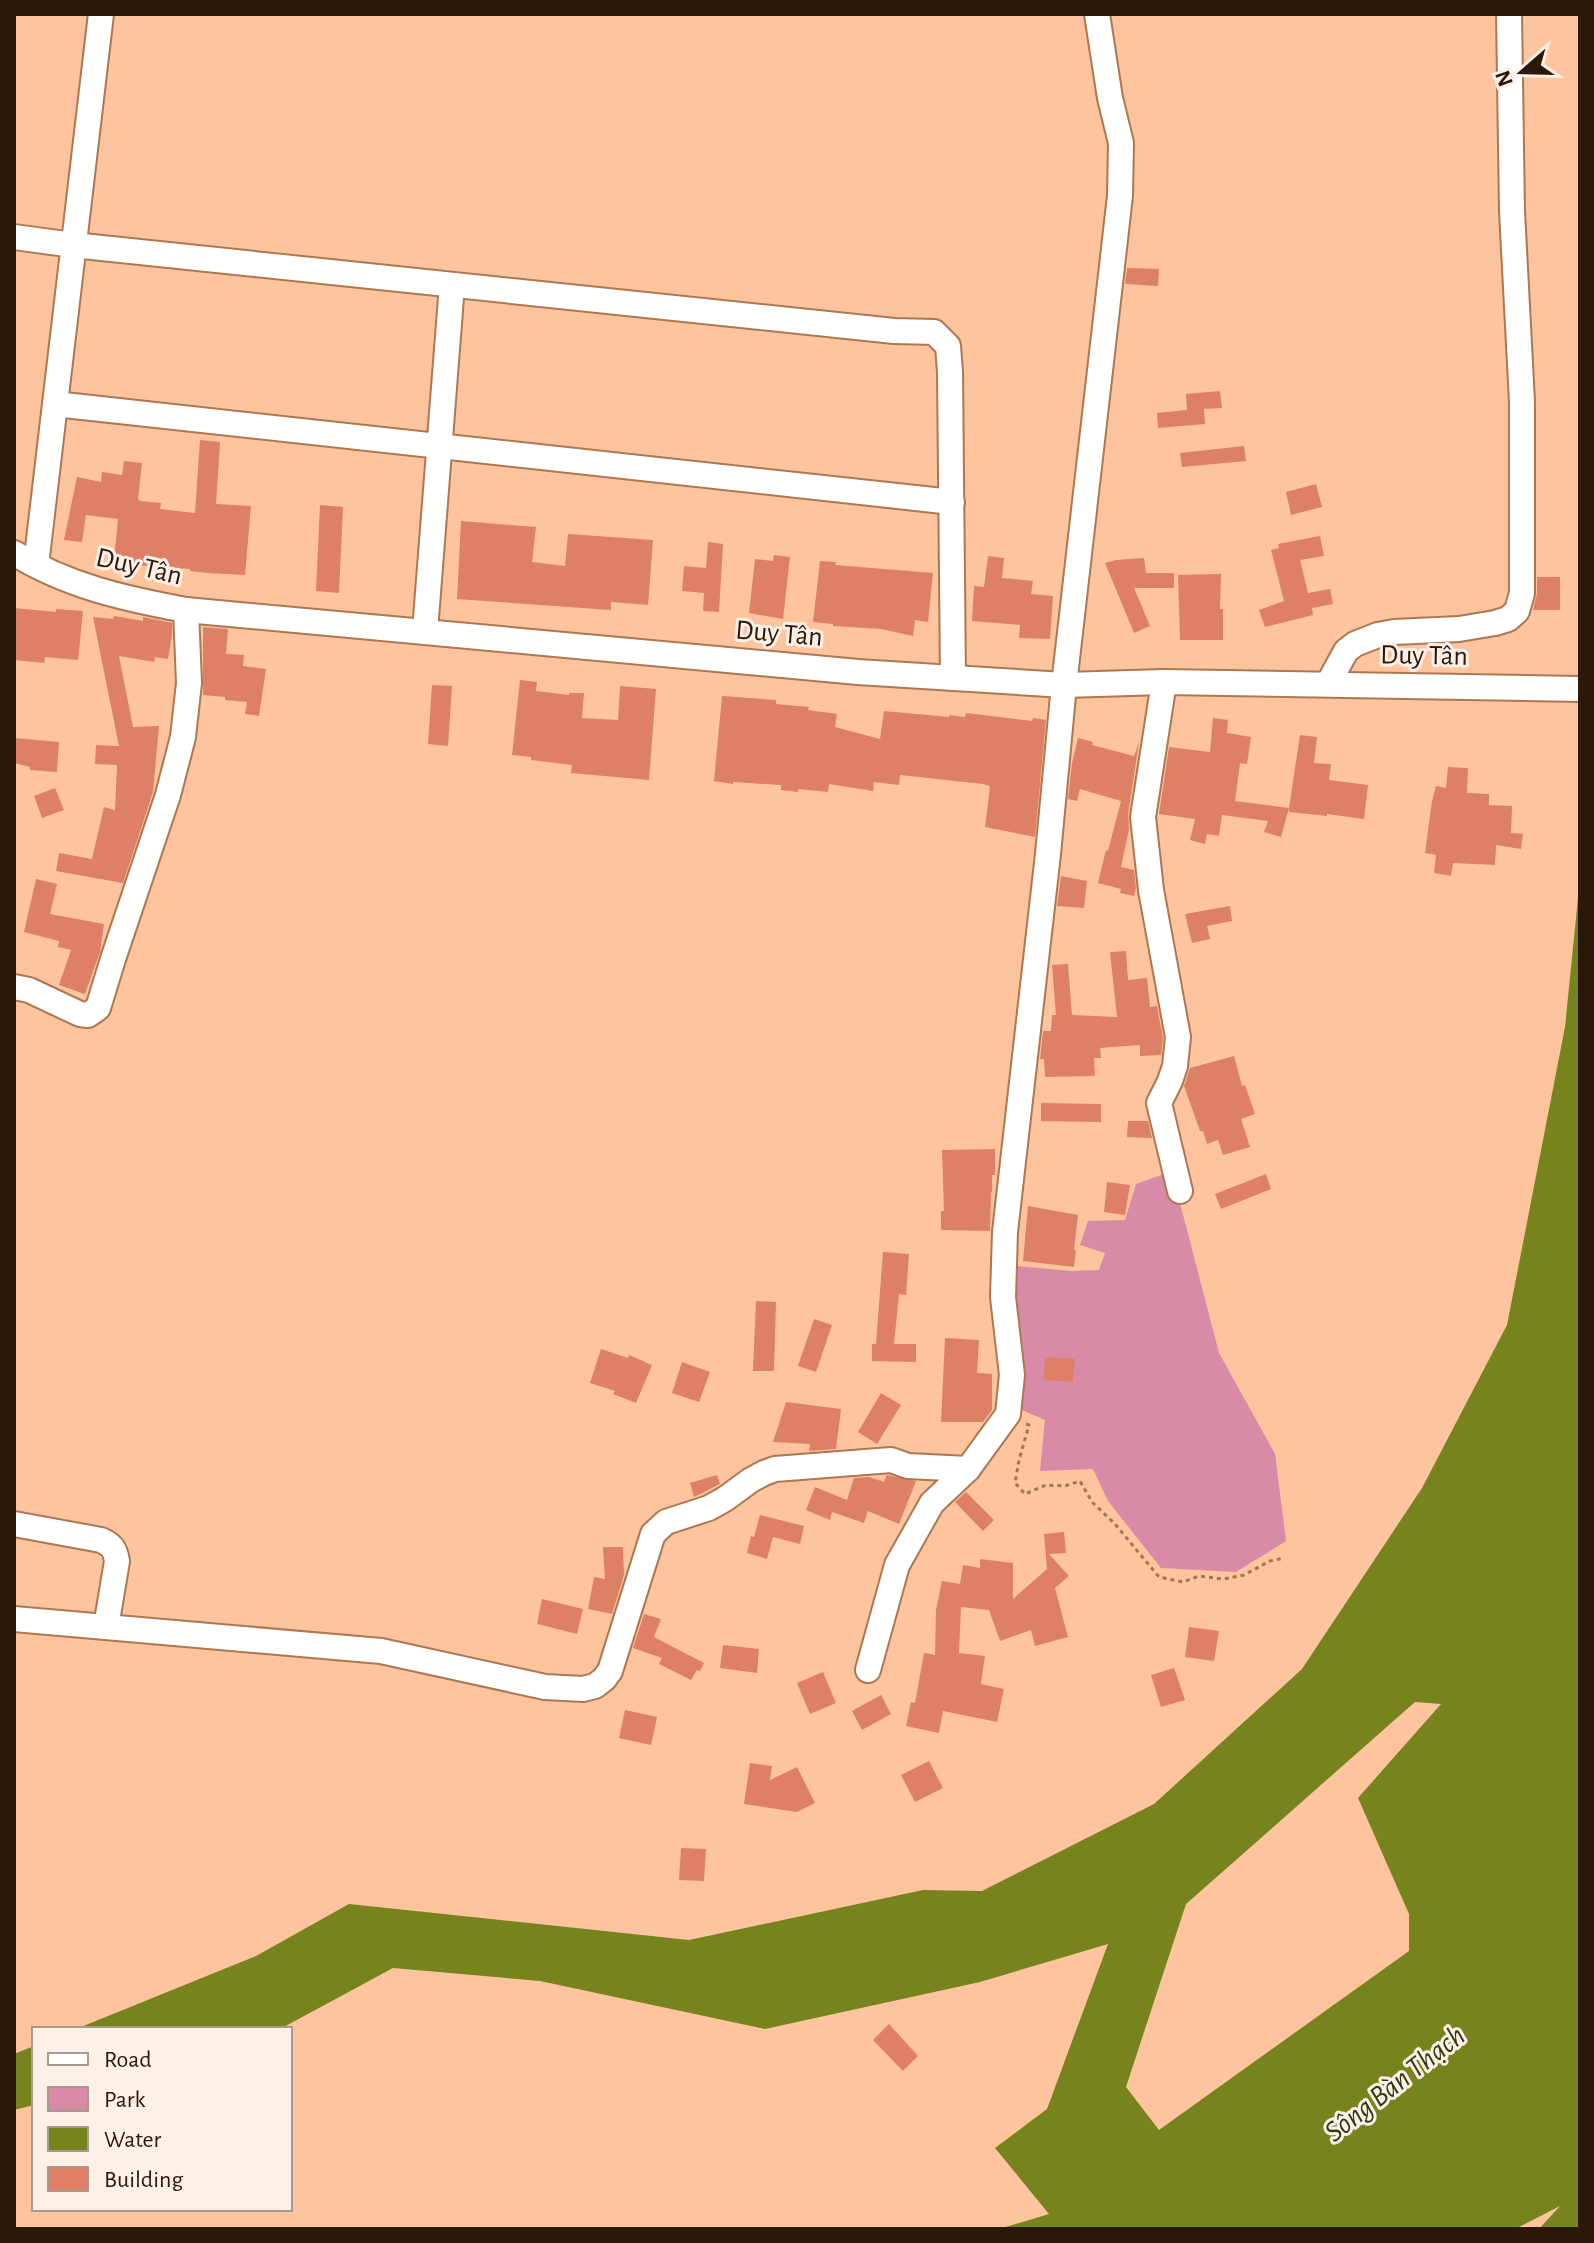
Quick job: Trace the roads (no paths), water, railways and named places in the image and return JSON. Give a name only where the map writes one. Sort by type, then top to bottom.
[{"type":"street","points":[[36,565],[101,14]]},
{"type":"street","points":[[868,1670],[897,1565],[932,1503],[968,1469],[1008,1414],[1012,1375],[1003,1297],[1005,1232],[1120,196],[1121,143],[1110,98],[1097,14]]},
{"type":"street","points":[[1328,684],[1346,651],[1355,644],[1394,632],[1459,629],[1495,623],[1508,619],[1517,611],[1522,593],[1522,402],[1512,211],[1509,14]]},
{"type":"street","points":[[14,237],[894,331],[934,332],[948,346],[950,372],[953,678]]},
{"type":"street","points":[[425,631],[452,285]]},
{"type":"street","points":[[55,404],[952,502]]},
{"type":"street","name":"Duy Tân","points":[[14,553],[81,586],[186,610],[858,672],[1064,685],[1164,682],[1580,689]]},
{"type":"street","points":[[14,987],[29,990],[80,1014],[88,1015],[98,1008],[168,795],[183,737],[189,683],[186,610]]},
{"type":"street","points":[[1164,682],[1143,817],[1151,890],[1178,1037],[1175,1066],[1159,1103],[1180,1191]]},
{"type":"street","points":[[14,1619],[381,1651],[545,1687],[583,1689],[595,1686],[610,1671],[653,1534],[666,1522],[709,1508],[751,1480],[775,1469],[891,1460],[918,1467],[968,1469]]},
{"type":"street","points":[[14,1524],[111,1544],[117,1561],[106,1627]]},
{"type":"water","name":"Sông Bàn Thạch","points":[[1580,878],[1580,2229],[1539,2229],[1560,2206],[1515,2229],[999,2229],[1049,2214],[995,2148],[1047,2109],[1108,1944],[980,1982],[765,2029],[540,1981],[393,1968],[284,2027],[81,2027],[256,1956],[349,1904],[689,1940],[923,1890],[982,1891],[1154,1804],[1302,1669],[1422,1488],[1507,1325],[1565,1027]],"holes":[[[1415,1702],[1441,1704],[1358,1798],[1409,1914],[1409,1951],[1159,2130],[1126,2087],[1186,1904]]]},
{"type":"water","points":[[32,2047],[32,2106],[14,2110],[14,2054]]}]
